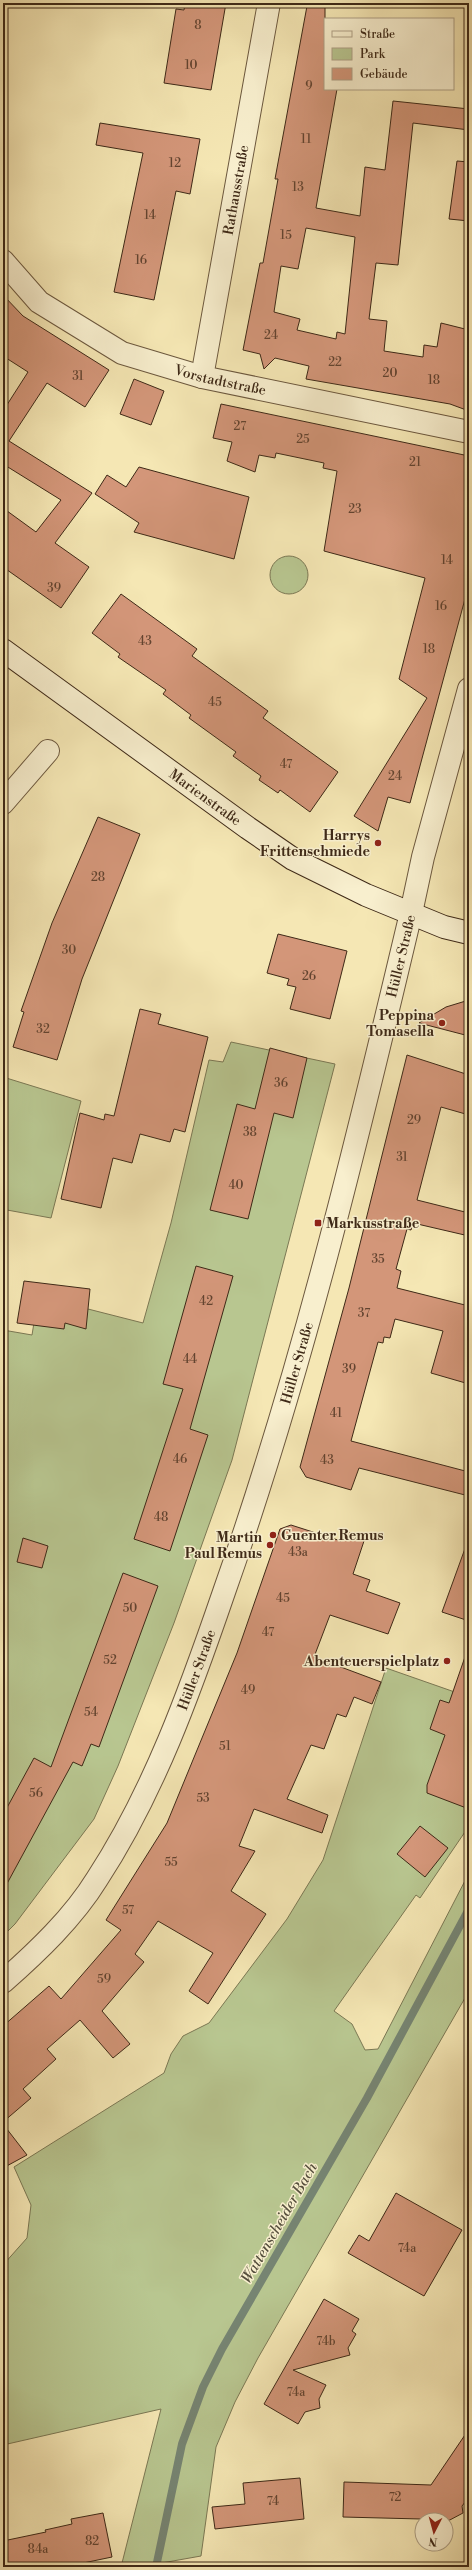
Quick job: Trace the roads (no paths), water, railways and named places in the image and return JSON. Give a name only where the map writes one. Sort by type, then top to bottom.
[{"type":"street","name":"Rathausstraße","points":[[202,377],[269,3]]},
{"type":"street","name":"Vorstadtstraße","points":[[3,261],[39,302],[122,353],[202,377],[469,432]]},
{"type":"street","name":"Marienstraße","points":[[3,650],[293,859],[352,889],[444,927],[469,933]]},
{"type":"street","name":"Hüller Straße","points":[[3,1982],[64,1922],[96,1881],[143,1802],[205,1648],[260,1489],[322,1270],[411,913],[423,857],[469,689]]},
{"type":"street","points":[[3,803],[48,751]]},
{"type":"waterway","name":"Wattenscheider Bach","points":[[156,2567],[182,2444],[203,2387],[222,2349],[367,2098],[469,1909]]},
{"type":"place","name":"Harrys Frittenschmiede","points":[[378,843]]},
{"type":"place","name":"Peppina Tomasella","points":[[442,1023]]},
{"type":"place","name":"Markusstraße","points":[[318,1223]]},
{"type":"place","name":"Guenter Remus","points":[[273,1535]]},
{"type":"place","name":"Martin Paul Remus","points":[[270,1545]]},
{"type":"place","name":"Abenteuerspielplatz","points":[[447,1661]]}]
